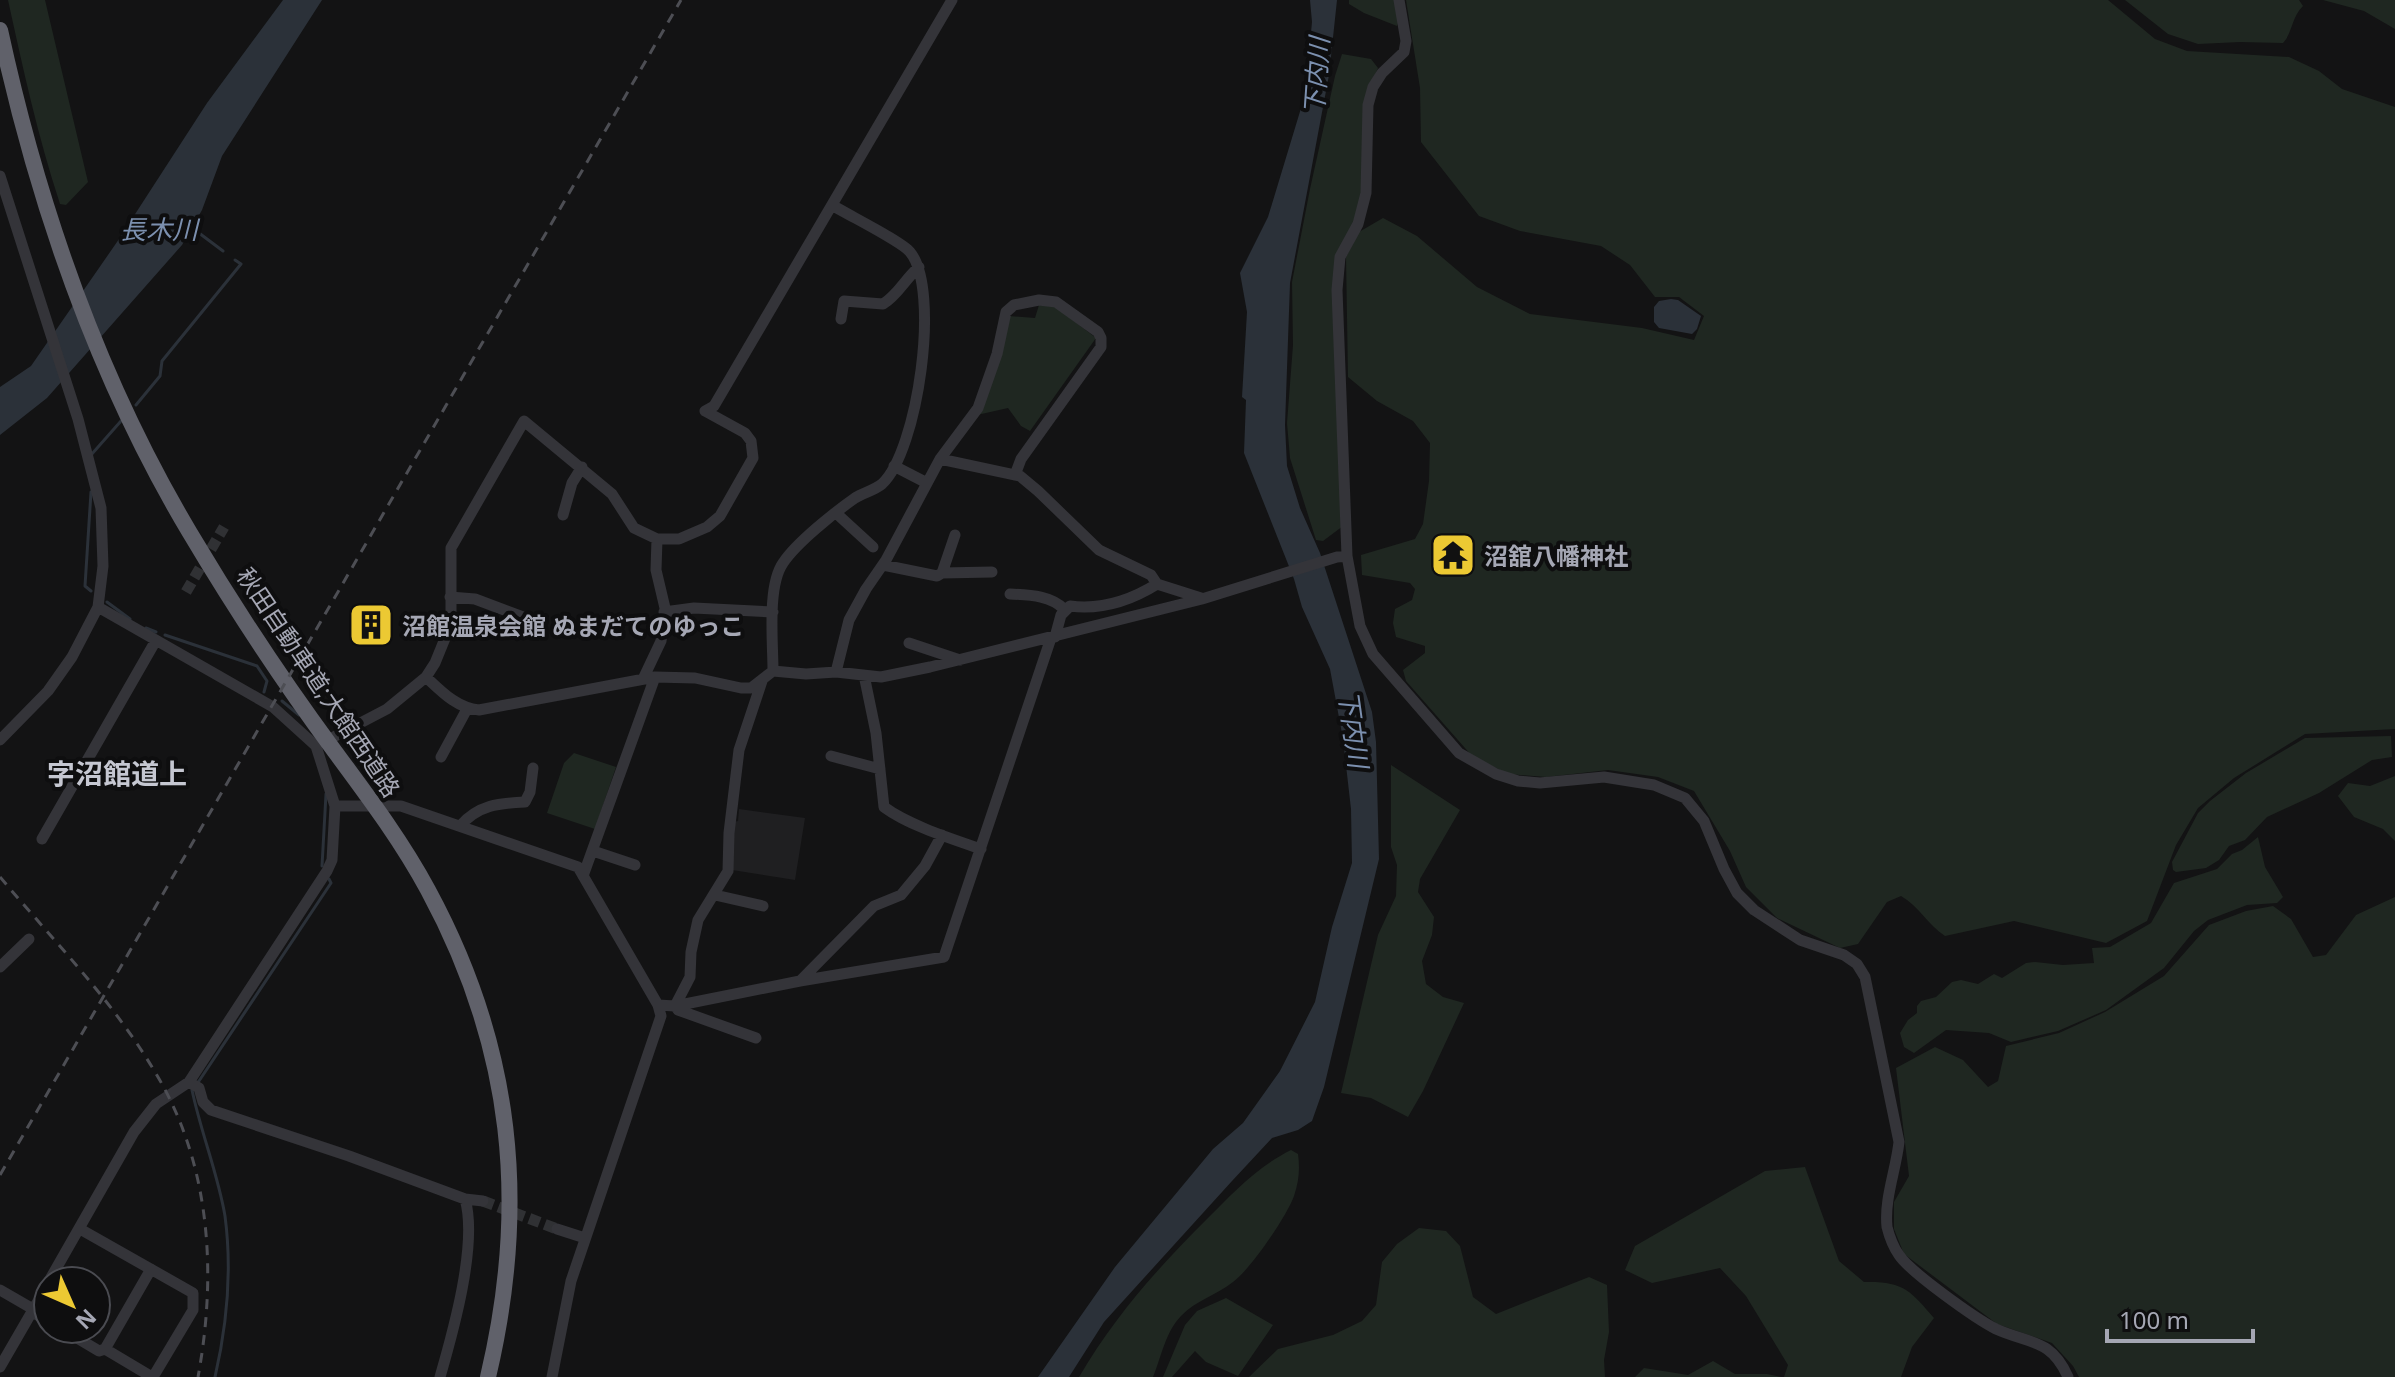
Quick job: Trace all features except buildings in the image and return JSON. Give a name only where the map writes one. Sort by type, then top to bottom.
[{"type":"highway","name":"秋田自動車道;大館西道路","points":[[0,30],[29,153],[62,254],[151,462],[189,531],[416,869],[450,932],[472,986],[496,1062],[510,1172],[510,1225],[499,1325],[488,1377]]},
{"type":"street","points":[[316,746],[387,709],[426,677],[435,663],[451,614],[451,548],[524,421],[612,494],[634,528],[657,539],[679,539],[707,527],[720,516],[753,458],[751,441],[745,433],[705,411],[714,406],[952,0]]},
{"type":"street","points":[[1399,0],[1406,41],[1404,52],[1382,73],[1373,87],[1368,105],[1366,193],[1358,224],[1340,257],[1338,279],[1342,556],[1360,626],[1373,654],[1459,753],[1496,774],[1518,781],[1540,783],[1604,777],[1654,785],[1685,798],[1704,821],[1737,893],[1754,910],[1800,940],[1844,955],[1857,964],[1865,977],[1899,1142],[1897,1168],[1887,1201],[1888,1229],[1899,1255],[1917,1274],[1995,1328],[2048,1347],[2068,1377]]},
{"type":"street","points":[[0,176],[78,419],[101,508],[103,566],[98,607],[72,657],[48,691],[0,740]]},
{"type":"street","points":[[426,677],[453,701],[467,709],[479,710],[649,678],[695,678],[751,688],[773,671],[775,580],[782,563],[836,513],[881,484],[894,466],[907,438],[919,392],[924,323],[919,267],[909,250],[832,205]]},
{"type":"street","points":[[841,319],[844,301],[883,304],[897,294],[907,277],[919,267]]},
{"type":"street","points":[[836,672],[849,620],[883,565],[940,459],[978,408],[997,354],[1006,312],[1014,305],[1039,300],[1056,302],[1098,332],[1101,347],[1021,459],[1015,475]]},
{"type":"street","points":[[940,459],[1020,476],[1099,550],[1151,575],[1157,584],[1202,599]]},
{"type":"street","points":[[894,466],[927,483]]},
{"type":"street","points":[[563,515],[572,483],[582,467]]},
{"type":"street","points":[[836,513],[873,547]]},
{"type":"street","points":[[942,573],[955,535]]},
{"type":"street","points":[[583,876],[661,641],[664,612],[656,570],[657,539]]},
{"type":"street","points":[[1352,540],[1360,591],[1360,626]]},
{"type":"street","points":[[773,671],[806,674],[836,672],[881,677],[1202,599],[1342,556]]},
{"type":"street","points":[[883,565],[931,576],[992,572]]},
{"type":"street","points":[[658,1005],[675,1006],[944,957],[1064,609],[1070,606],[1087,608],[1112,605],[1157,584]]},
{"type":"street","points":[[1010,594],[1039,596],[1064,609]]},
{"type":"street","points":[[450,597],[475,599],[531,620]]},
{"type":"street","points":[[59,1265],[134,1132],[156,1104],[189,1082],[332,860],[335,806],[316,746],[273,707],[98,607]]},
{"type":"street","points":[[664,612],[694,608],[773,612]]},
{"type":"street","points":[[42,839],[155,642]]},
{"type":"street","points":[[909,643],[960,660]]},
{"type":"street","points":[[864,675],[884,807],[942,835],[981,849]]},
{"type":"street","points":[[675,1006],[690,977],[691,952],[698,920],[728,871],[729,833],[739,750],[763,681]]},
{"type":"street","points":[[441,757],[467,709]]},
{"type":"street","points":[[831,756],[880,769]]},
{"type":"street","points":[[460,826],[476,810],[525,802],[530,792],[533,768]]},
{"type":"street","points":[[335,806],[401,806],[578,867],[658,1005],[661,1016],[571,1281],[552,1377]]},
{"type":"street","points":[[800,981],[874,906],[901,895],[925,866],[942,835]]},
{"type":"street","points":[[593,851],[635,865]]},
{"type":"street","points":[[715,895],[763,906]]},
{"type":"street","points":[[0,967],[29,939]]},
{"type":"street","points":[[675,1006],[678,1010],[756,1038]]},
{"type":"street","points":[[189,1082],[199,1088],[203,1102],[211,1110],[465,1199],[483,1201]]},
{"type":"street","points":[[440,1377],[455,1324],[464,1271],[469,1213],[465,1199]]},
{"type":"street","points":[[80,1229],[193,1293],[193,1310],[152,1377],[105,1349]]},
{"type":"street","points":[[557,1229],[585,1238]]},
{"type":"street","points":[[89,1345],[99,1351],[105,1349],[151,1269]]},
{"type":"street","points":[[0,1290],[32,1309]]},
{"type":"street","points":[[0,1367],[32,1312]]},
{"type":"shaded area","points":[[8,0],[45,0],[88,182],[66,205],[60,204],[45,154]]},
{"type":"shaded area","points":[[1349,0],[1395,0],[1399,20],[1397,26],[1364,13],[1349,4]]},
{"type":"shaded area","points":[[1406,0],[2108,0],[2155,39],[2187,51],[2289,57],[2319,71],[2342,89],[2395,107],[2395,729],[2305,734],[2234,778],[2198,808],[2176,845],[2147,921],[2106,943],[2014,921],[1945,936],[1901,896],[1887,902],[1858,944],[1840,948],[1777,918],[1746,887],[1730,851],[1694,791],[1658,777],[1608,770],[1546,777],[1508,774],[1472,756],[1406,681],[1403,670],[1425,653],[1425,646],[1396,637],[1393,623],[1395,609],[1412,600],[1415,589],[1410,583],[1362,575],[1361,555],[1415,539],[1423,524],[1430,443],[1413,421],[1377,401],[1348,377],[1346,257],[1359,232],[1383,218],[1417,236],[1477,287],[1530,314],[1642,328],[1694,340],[1704,316],[1679,297],[1655,297],[1630,265],[1601,246],[1520,231],[1479,216],[1421,142],[1420,88]]},
{"type":"shaded area","points":[[2125,0],[2299,0],[2303,6],[2283,43],[2198,44],[2168,34]]},
{"type":"shaded area","points":[[2323,0],[2395,0],[2395,29],[2364,11]]},
{"type":"shaded area","points":[[1342,54],[1371,59],[1378,68],[1374,77],[1362,191],[1353,224],[1336,256],[1343,526],[1323,541],[1316,540],[1290,458],[1287,423],[1293,345],[1292,282]]},
{"type":"shaded area","points":[[1039,305],[1056,307],[1096,338],[1030,431],[1021,426],[1008,408],[977,415],[1008,316],[1035,318]]},
{"type":"shaded area","points":[[2391,736],[2392,757],[2372,760],[2319,793],[2267,817],[2245,840],[2229,846],[2219,860],[2206,868],[2173,870],[2172,862],[2198,813],[2246,773],[2305,738]]},
{"type":"shaded area","points":[[574,753],[616,767],[595,829],[547,813],[564,763]]},
{"type":"shaded area","points":[[1391,765],[1460,810],[1420,879],[1418,892],[1434,917],[1432,935],[1422,961],[1426,984],[1443,997],[1464,1003],[1408,1117],[1371,1098],[1341,1093],[1378,935],[1396,896],[1397,865],[1391,847]]},
{"type":"shaded area","points":[[2395,776],[2395,841],[2383,829],[2354,817],[2338,796],[2348,783],[2370,786]]},
{"type":"shaded area","points":[[739,809],[805,818],[795,880],[732,870],[733,822],[738,821]]},
{"type":"shaded area","points":[[2258,837],[2265,867],[2283,897],[2277,903],[2247,905],[2208,920],[2194,931],[2164,968],[2106,1010],[2058,1031],[2011,1042],[1989,1033],[1946,1030],[1914,1053],[1904,1047],[1900,1033],[1917,1013],[1917,1006],[1921,1001],[1936,997],[1952,982],[1961,980],[1978,984],[1994,974],[2002,978],[2026,963],[2094,963],[2092,948],[2110,947],[2151,923],[2174,883],[2217,869],[2232,854]]},
{"type":"shaded area","points":[[2395,897],[2395,1377],[2079,1377],[2052,1343],[1997,1324],[1904,1254],[1894,1229],[1894,1202],[1909,1176],[1896,1068],[1935,1047],[1963,1060],[1988,1087],[1998,1081],[2006,1046],[2059,1033],[2105,1012],[2164,976],[2209,925],[2246,911],[2273,906],[2291,919],[2313,957],[2326,955],[2356,915]]},
{"type":"shaded area","points":[[1291,1150],[1298,1154],[1299,1175],[1294,1196],[1284,1216],[1240,1276],[1181,1316],[1167,1337],[1153,1377],[1079,1377],[1137,1294],[1170,1257],[1246,1181]]},
{"type":"shaded area","points":[[1805,1167],[1839,1261],[1864,1282],[1888,1283],[1905,1289],[1934,1318],[1912,1347],[1901,1377],[1784,1377],[1788,1365],[1746,1296],[1720,1268],[1652,1283],[1625,1270],[1635,1246],[1765,1171]]},
{"type":"shaded area","points":[[1419,1228],[1446,1231],[1460,1246],[1473,1297],[1496,1314],[1589,1277],[1607,1285],[1609,1332],[1604,1360],[1605,1377],[1249,1377],[1278,1349],[1333,1335],[1362,1321],[1376,1305],[1382,1262],[1397,1244]]},
{"type":"shaded area","points":[[1226,1298],[1273,1325],[1238,1376],[1206,1362],[1195,1351],[1172,1377],[1163,1377],[1185,1325],[1197,1311]]},
{"type":"shaded area","points":[[1713,1361],[1735,1374],[1781,1377],[1635,1377],[1644,1368],[1688,1375]]},
{"type":"water","name":"長木川","points":[[283,0],[322,0],[222,156],[202,210],[182,245],[47,398],[0,435],[0,387],[31,366],[117,242],[207,103]]},
{"type":"water","name":"下内川","points":[[1310,0],[1337,0],[1329,75],[1290,283],[1285,425],[1287,466],[1300,508],[1320,553],[1372,712],[1376,742],[1379,859],[1324,1087],[1312,1121],[1298,1130],[1272,1138],[1104,1322],[1069,1377],[1038,1377],[1115,1267],[1213,1149],[1243,1123],[1280,1071],[1315,1002],[1332,927],[1352,863],[1351,809],[1343,739],[1330,669],[1302,607],[1244,453],[1246,400],[1242,397],[1247,312],[1240,273],[1268,217],[1305,95],[1312,22]]},
{"type":"water","points":[[1678,300],[1701,316],[1692,334],[1659,328],[1654,322],[1654,307],[1659,301]]},
{"type":"waterway","points":[[191,227],[223,251]]},
{"type":"waterway","points":[[136,405],[160,376],[162,361],[241,264],[235,260]]},
{"type":"waterway","points":[[91,455],[121,421]]},
{"type":"waterway","points":[[91,492],[85,586],[91,591]]},
{"type":"waterway","points":[[107,602],[130,619]]},
{"type":"waterway","points":[[146,628],[156,632]]},
{"type":"waterway","points":[[165,635],[257,666],[267,681],[264,692]]},
{"type":"waterway","points":[[282,701],[299,715]]},
{"type":"waterway","points":[[322,866],[326,794]]},
{"type":"waterway","points":[[199,1081],[331,883],[329,879]]},
{"type":"waterway","points":[[192,1090],[222,1200],[227,1236],[227,1297],[215,1377]]},
{"type":"tunnel","points":[[186,592],[224,527]]},
{"type":"tunnel","points":[[483,1201],[557,1229]]},
{"type":"railway","points":[[0,1175],[681,0]]},
{"type":"railway","points":[[0,877],[121,1020],[174,1107],[188,1144],[205,1220],[207,1299],[198,1377]]},
{"type":"place","name":"沼舘八幡神社","points":[[1453,555]]},
{"type":"place","name":"沼館温泉会館 ぬまだてのゆっこ","points":[[371,625]]},
{"type":"district","name":"字沼館道上","points":[[117,773]]}]
